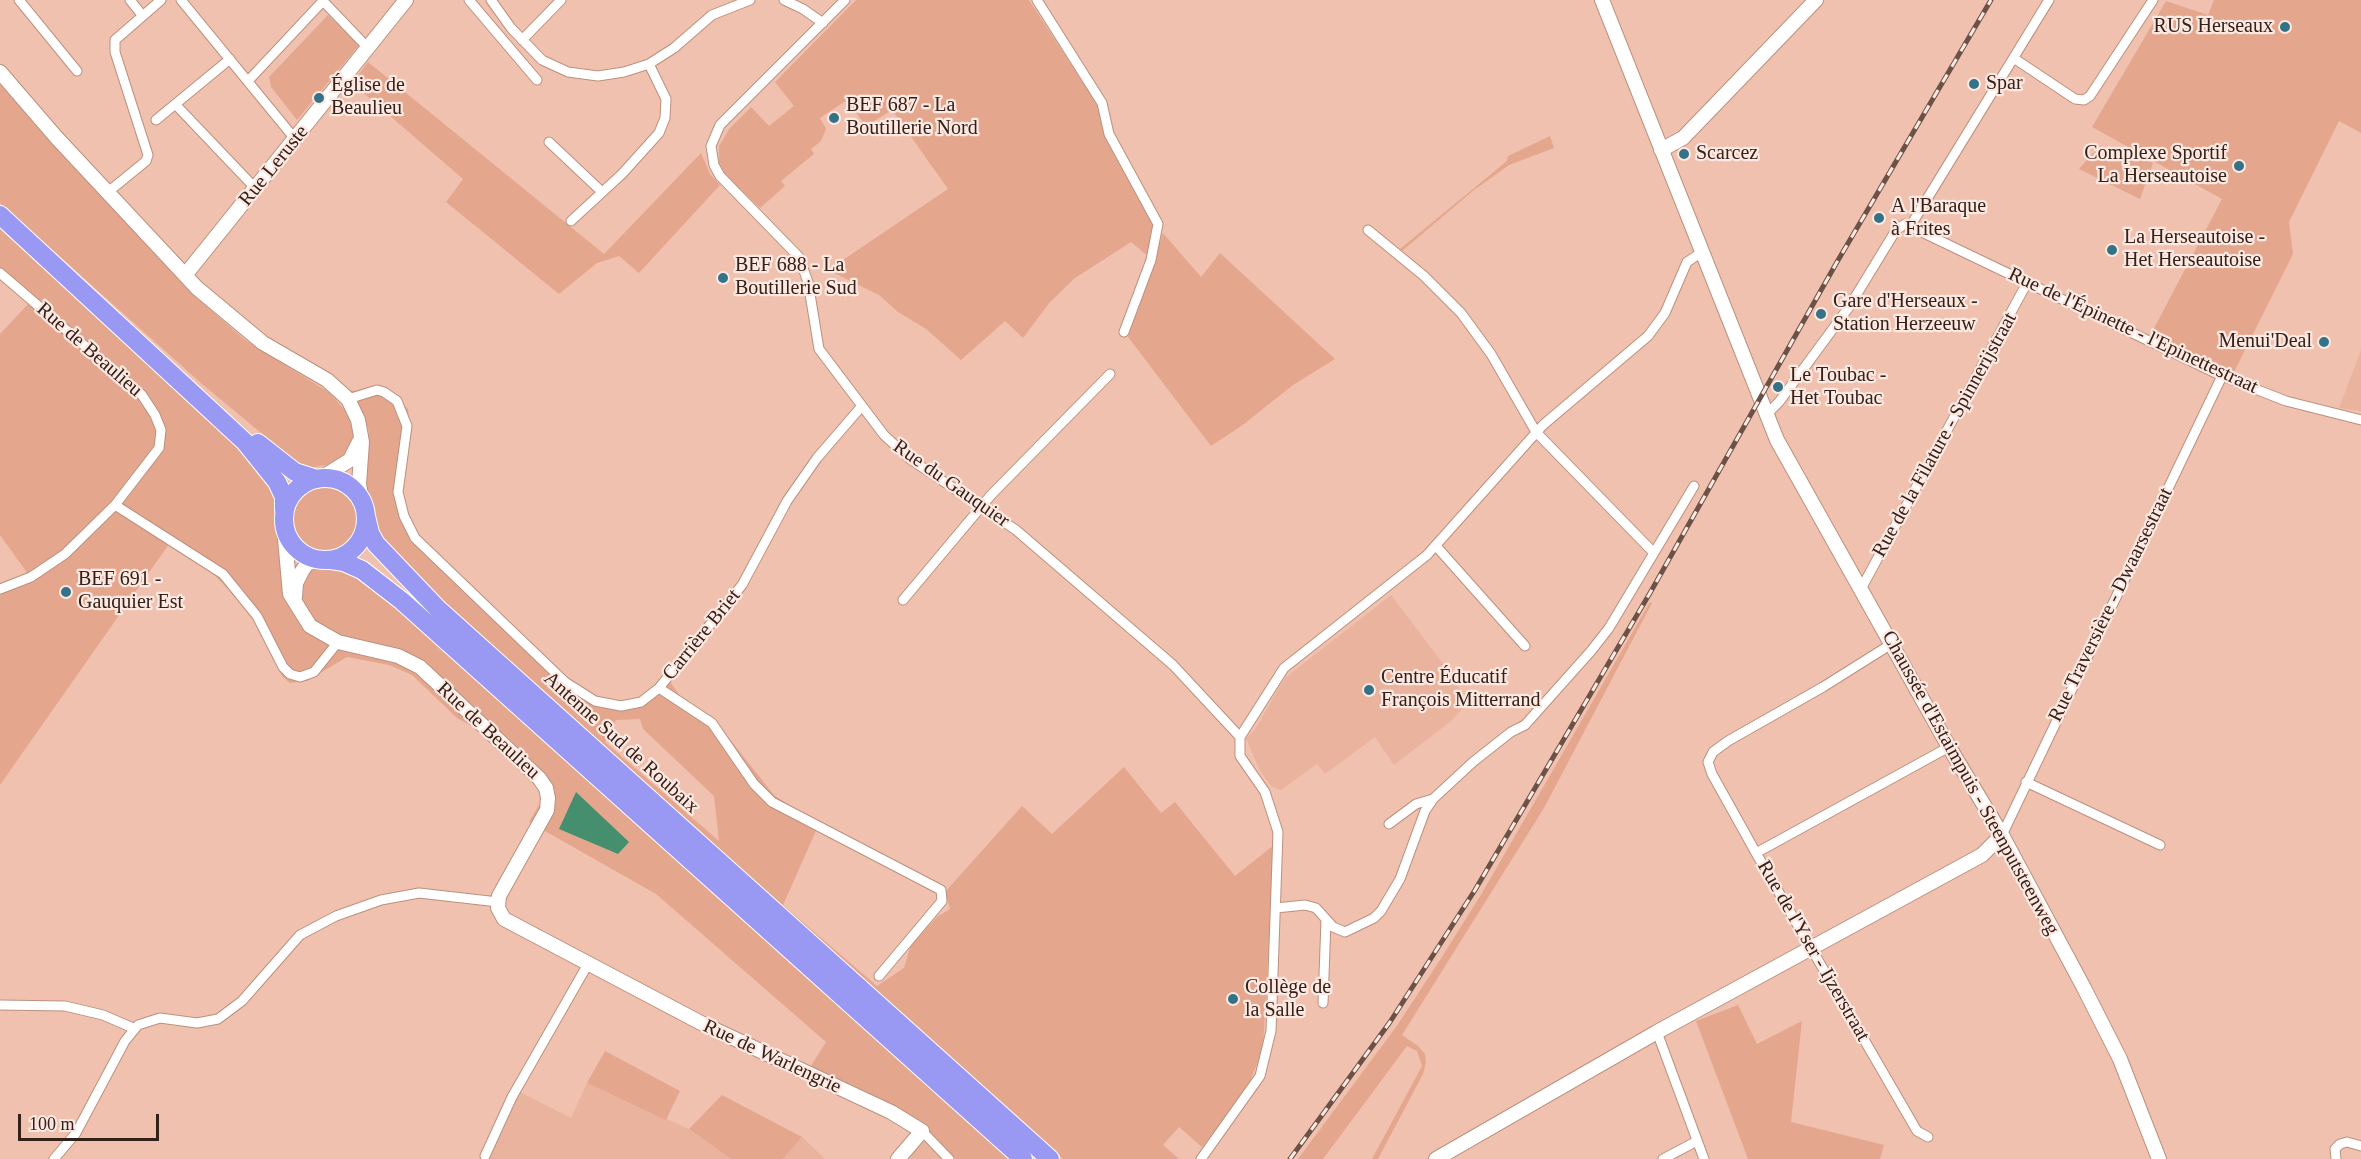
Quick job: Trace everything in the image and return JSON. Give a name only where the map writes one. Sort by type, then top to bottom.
[{"type":"highway","points":[[0,215],[156,357],[259,457],[279,486],[284,519],[296,549],[324,560],[344,556],[358,543],[364,530],[364,509],[347,485],[335,479],[302,476],[282,463],[156,357]]},
{"type":"highway","points":[[284,519],[288,500],[298,488],[319,478]]},
{"type":"highway","name":"Antenne Sud de Roubaix","points":[[364,509],[370,533],[376,544],[425,597],[858,999]]},
{"type":"highway","name":"Antenne Sud de Roubaix","points":[[324,560],[350,564],[362,570],[402,601],[858,999]]},
{"type":"highway","points":[[858,999],[1023,1159]]},
{"type":"highway","points":[[858,999],[1050,1159]]},
{"type":"street","points":[[19,0],[77,71]]},
{"type":"street","points":[[130,0],[142,15]]},
{"type":"street","points":[[108,192],[146,160],[148,155],[114,44],[118,36],[161,0]]},
{"type":"street","points":[[181,0],[295,139]]},
{"type":"street","name":"Rue Leruste","points":[[186,274],[406,0]]},
{"type":"street","points":[[469,0],[537,80]]},
{"type":"street","points":[[491,0],[522,40],[549,64],[583,75],[614,75],[649,64],[674,48],[712,15],[750,0]]},
{"type":"street","points":[[522,40],[561,0]]},
{"type":"street","points":[[784,0],[803,9],[823,24],[845,0]]},
{"type":"street","points":[[1037,0],[1102,103],[1109,134],[1158,224],[1158,235],[1124,332]]},
{"type":"street","name":"Chaussée d'Estaimpuis - Steenputsteenweg","points":[[1602,0],[1766,415],[1949,747],[2002,836],[2120,1059],[2159,1159]]},
{"type":"street","points":[[1661,150],[1683,138],[1816,0]]},
{"type":"street","points":[[1766,415],[1779,402],[1849,307],[1896,230],[1905,224],[1911,225],[2015,59],[2049,0]]},
{"type":"street","points":[[2015,59],[2075,99],[2084,100],[2090,96],[2153,0]]},
{"type":"street","points":[[248,81],[322,1],[368,48]]},
{"type":"street","name":"Rue du Gauquier","points":[[823,24],[735,109],[716,131],[711,146],[712,160],[720,176],[799,257],[808,282],[817,344],[861,407],[900,451],[1016,530],[1173,664],[1240,736]]},
{"type":"street","points":[[156,120],[230,59]]},
{"type":"street","points":[[571,221],[645,151],[662,126],[666,99],[649,64]]},
{"type":"street","points":[[0,72],[197,288],[263,343],[327,380],[348,399],[360,431],[362,445],[359,484],[364,509]]},
{"type":"street","points":[[175,104],[255,189]]},
{"type":"street","points":[[549,142],[601,191]]},
{"type":"street","name":"Rue de l'Épinette - l'Epinettestraat","points":[[1911,225],[2222,376],[2286,401],[2361,420]]},
{"type":"street","points":[[1368,230],[1424,276],[1472,326],[1498,364],[1536,432],[1654,553]]},
{"type":"street","points":[[1201,1159],[1260,1076],[1271,1031],[1277,824],[1265,792],[1240,756],[1240,736],[1284,668],[1399,579],[1436,546],[1536,432],[1648,336],[1665,313],[1687,262],[1702,252]]},
{"type":"street","name":"Rue de Beaulieu","points":[[0,273],[142,395],[155,414],[161,430],[159,448],[115,505],[65,554],[31,578],[0,589]]},
{"type":"street","name":"Rue de la Filature - Spinnerijstraat","points":[[1861,589],[2028,281]]},
{"type":"street","points":[[903,600],[982,506],[1110,374]]},
{"type":"street","name":"Rue Traversière - Dwaarsestraat","points":[[2002,836],[2222,376]]},
{"type":"street","points":[[348,399],[376,390],[384,392],[397,401],[407,426],[398,492],[404,516],[415,538],[557,674],[584,695],[610,705],[637,704],[659,688]]},
{"type":"street","name":"Carrière Briet","points":[[861,407],[817,458],[787,501],[742,585],[659,688],[712,723],[754,784],[772,802],[941,890],[942,901],[879,976]]},
{"type":"street","points":[[319,478],[353,456],[360,431]]},
{"type":"street","points":[[1276,908],[1305,905],[1316,908],[1333,927],[1344,932],[1357,928],[1381,911],[1400,879],[1425,811],[1433,799],[1451,780],[1511,732],[1525,725],[1609,628],[1694,486]]},
{"type":"street","points":[[115,505],[223,574],[257,616],[282,667],[290,674],[300,677],[314,672],[338,642]]},
{"type":"street","name":"Rue de Beaulieu","points":[[284,519],[289,587],[298,610],[310,626],[338,642],[398,656],[420,667],[543,782],[548,798],[547,810],[498,902]]},
{"type":"street","points":[[1436,546],[1525,646]]},
{"type":"street","points":[[298,610],[295,588],[298,578],[308,564],[324,560]]},
{"type":"street","name":"Rue de l'Yser - Ijzerstraat","points":[[1893,643],[1728,741],[1709,758],[1712,774],[1756,853],[1917,1131],[1928,1137]]},
{"type":"street","points":[[1756,853],[1949,747]]},
{"type":"street","points":[[2026,782],[2160,845]]},
{"type":"street","points":[[1389,824],[1416,804],[1433,799]]},
{"type":"street","points":[[1436,1159],[1657,1032],[1982,855],[2002,836]]},
{"type":"street","points":[[54,1159],[76,1133],[133,1028],[155,1019],[197,1023],[218,1019],[242,1001],[300,935],[325,921],[372,903],[419,893],[498,902],[500,913],[510,923],[588,964],[512,1097],[485,1156]]},
{"type":"street","points":[[1323,1003],[1326,920]]},
{"type":"street","name":"Rue de Warlengrie","points":[[588,964],[703,1024],[891,1112],[922,1131],[949,1159]]},
{"type":"street","points":[[0,1005],[65,1006],[103,1015],[133,1028]]},
{"type":"street","points":[[1657,1032],[1704,1159]]},
{"type":"street","points":[[898,1159],[922,1131]]},
{"type":"street","points":[[1663,1159],[1697,1141]]},
{"type":"street","points":[[2337,1159],[2335,1149],[2347,1142],[2361,1146]]},
{"type":"shaded area","points":[[856,0],[1029,0],[1100,109],[1102,128],[1156,224],[1149,257],[1131,242],[1075,278],[1050,302],[1023,338],[1005,321],[961,360],[926,329],[898,312],[879,295],[828,270],[948,189],[892,110],[866,126],[847,100],[820,118],[826,129],[821,141],[811,149],[814,154],[781,181],[785,186],[760,208],[726,176],[719,162],[719,146],[730,128],[751,107],[769,126],[794,106],[775,82]]},
{"type":"shaded area","name":"Complexe Sportif La Herseautoise","points":[[2214,0],[2361,0],[2361,133],[2339,121],[2289,222],[2293,254],[2233,374],[2151,334],[2222,199],[2092,127],[2166,1],[2208,15]]},
{"type":"shaded area","points":[[328,15],[359,45],[297,120],[271,87],[269,77]]},
{"type":"shaded area","points":[[368,62],[604,254],[701,153],[710,174],[720,185],[639,273],[619,256],[597,263],[559,294],[446,202],[463,179],[352,83]]},
{"type":"shaded area","points":[[0,83],[191,293],[245,340],[330,393],[348,414],[354,436],[342,458],[327,465],[308,468],[295,461],[202,384],[0,203]]},
{"type":"shaded area","points":[[1550,136],[1554,148],[1509,165],[1474,190],[1402,251],[1400,249],[1507,161],[1508,156]]},
{"type":"shaded area","points":[[2115,149],[2134,153],[2153,163],[2140,199],[2079,169],[2093,153]]},
{"type":"shaded area","points":[[0,226],[247,448],[274,483],[278,528],[301,600],[301,586],[309,569],[320,566],[358,573],[1010,1159],[956,1159],[919,1123],[809,1069],[826,1042],[656,894],[529,822],[542,800],[540,790],[473,727],[457,718],[412,675],[389,665],[347,657],[307,681],[290,683],[282,676],[253,618],[237,599],[209,569],[169,544],[0,785],[0,592],[30,577],[0,535],[0,334],[28,304],[0,279]]},
{"type":"shaded area","points":[[1163,233],[1201,277],[1220,253],[1335,359],[1293,385],[1244,424],[1211,446],[1128,337]]},
{"type":"shaded area","points":[[2361,350],[2361,411],[2339,408]]},
{"type":"shaded area","points":[[372,386],[389,389],[408,409],[411,433],[402,489],[405,509],[421,539],[572,683],[596,697],[625,702],[640,698],[661,679],[671,683],[682,699],[712,717],[774,795],[819,824],[783,905],[877,986],[904,968],[911,944],[937,917],[950,909],[945,892],[1022,806],[1052,834],[1124,767],[1161,813],[1175,802],[1235,876],[1274,845],[1263,1049],[1247,1089],[1202,1147],[1179,1127],[1163,1145],[1179,1159],[1063,1159],[483,641],[386,546],[375,527],[369,498],[363,486],[369,432],[360,407],[347,389],[354,391]],"holes":[[[640,719],[643,729],[714,796],[719,841],[605,742],[616,720]]]},
{"type":"shaded area","points":[[325,485],[338,488],[349,495],[356,506],[359,519],[356,532],[349,543],[338,550],[325,553],[312,550],[301,543],[294,532],[291,519],[294,506],[301,495],[312,488]]},
{"type":"shaded area","name":"Centre Éducatif François Mitterrand","points":[[1391,595],[1444,665],[1468,702],[1451,721],[1394,765],[1375,737],[1325,774],[1317,764],[1281,790],[1272,787],[1260,771],[1246,738],[1254,731],[1285,678]]},
{"type":"shaded area","points":[[1650,602],[1652,603],[1544,808],[1402,1035],[1418,1046],[1425,1054],[1426,1062],[1423,1074],[1378,1159],[1372,1159],[1422,1066],[1417,1051],[1407,1046],[1323,1159],[1298,1159],[1396,1027],[1440,960],[1482,893]]},
{"type":"shaded area","points":[[576,792],[629,842],[618,854],[559,829]]},
{"type":"shaded area","points":[[1738,1005],[1757,1044],[1802,1021],[1791,1122],[1884,1145],[1880,1159],[1748,1159],[1696,1021]]},
{"type":"shaded area","points":[[605,1051],[680,1091],[666,1120],[587,1083]]},
{"type":"shaded area","points":[[587,1083],[689,1129],[731,1159],[492,1159],[487,1157],[502,1106],[512,1088],[571,1118]]},
{"type":"shaded area","points":[[722,1095],[802,1137],[783,1159],[731,1159],[689,1129]]},
{"type":"shaded area","points":[[802,1137],[825,1159],[783,1159]]},
{"type":"shaded area","points":[[920,1142],[928,1142],[944,1159],[903,1159]]},
{"type":"railway","points":[[1290,1159],[1390,1022],[1475,890],[1650,593],[1837,262],[1991,0]]},
{"type":"place","name":"RUS Herseaux","points":[[2285,27]]},
{"type":"place","name":"Spar","points":[[1974,84]]},
{"type":"place","name":"Église de Beaulieu","points":[[319,98]]},
{"type":"place","name":"BEF 687 - La Boutillerie Nord","points":[[834,118]]},
{"type":"place","name":"Scarcez","points":[[1684,154]]},
{"type":"place","name":"Complexe Sportif La Herseautoise","points":[[2239,166]]},
{"type":"place","name":"A l'Baraque à Frites","points":[[1879,218]]},
{"type":"place","name":"La Herseautoise - Het Herseautoise","points":[[2112,250]]},
{"type":"place","name":"BEF 688 - La Boutillerie Sud","points":[[723,278]]},
{"type":"place","name":"Gare d'Herseaux - Station Herzeeuw","points":[[1821,314]]},
{"type":"place","name":"Menui'Deal","points":[[2324,342]]},
{"type":"place","name":"Le Toubac - Het Toubac","points":[[1778,387]]},
{"type":"place","name":"BEF 691 - Gauquier Est","points":[[66,592]]},
{"type":"place","name":"Centre Éducatif François Mitterrand","points":[[1369,690]]},
{"type":"place","name":"Collège de la Salle","points":[[1233,999]]}]
